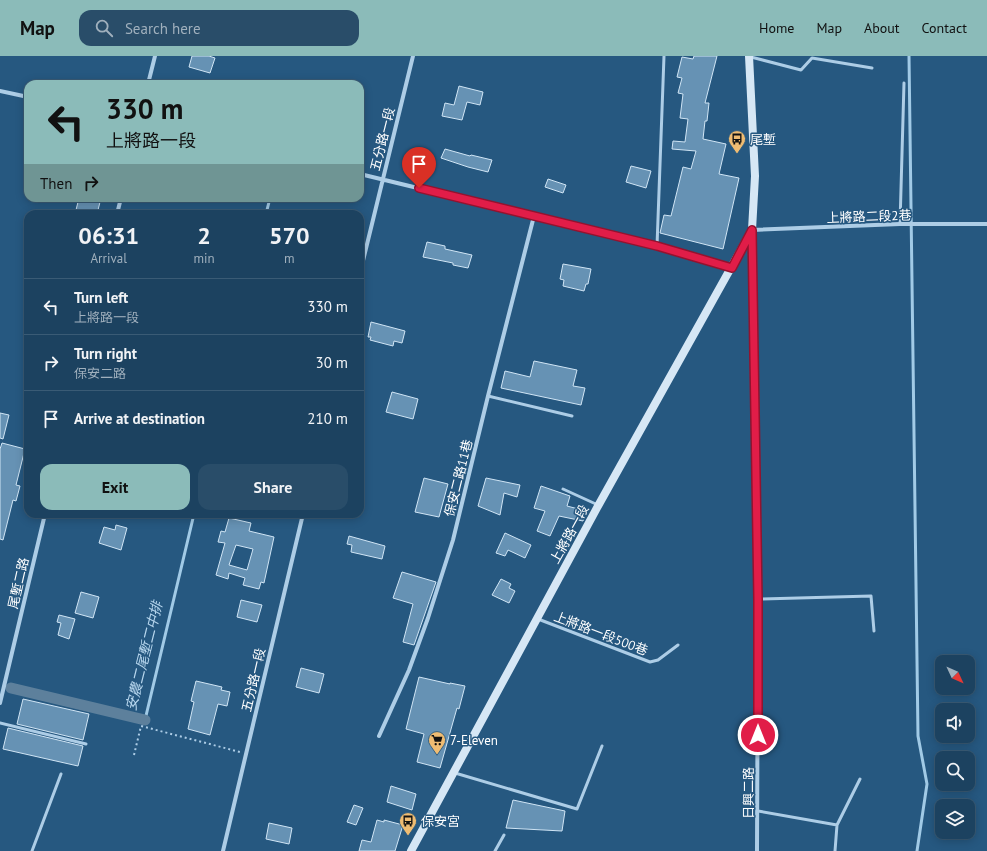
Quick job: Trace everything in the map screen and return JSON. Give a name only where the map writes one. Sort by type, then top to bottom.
[{"type":"main road","points":[[749,56],[755,176],[752,230]]},
{"type":"main road","name":"上將路一段","points":[[411,851],[598,506],[752,230]]},
{"type":"street","points":[[149,80],[154,56]]},
{"type":"street","name":"五分路一段","points":[[364,256],[413,56]]},
{"type":"street","points":[[0,91],[24,96]]},
{"type":"street","points":[[364,175],[657,246],[732,268]]},
{"type":"street","name":"保安二路11巷","points":[[379,736],[409,670],[453,540],[534,216]]},
{"type":"street","name":"上將路二段2巷","points":[[752,230],[900,224],[987,224]]},
{"type":"street","name":"日興二路","points":[[752,230],[758,599],[757,851]]},
{"type":"street","name":"尾塹二路","points":[[0,704],[44,518]]},
{"type":"street","name":"五分路一段","points":[[222,851],[302,518]]},
{"type":"lane","points":[[657,246],[664,56]]},
{"type":"lane","points":[[749,56],[801,70],[812,58],[872,68]]},
{"type":"lane","points":[[900,224],[904,83]]},
{"type":"lane","points":[[488,396],[572,416]]},
{"type":"lane","points":[[563,488],[598,506]]},
{"type":"lane","points":[[758,599],[870,596],[874,631]]},
{"type":"lane","name":"上將路一段500巷","points":[[536,619],[650,662],[658,660],[678,645]]},
{"type":"lane","points":[[0,723],[86,744]]},
{"type":"lane","points":[[453,773],[577,809],[602,746]]},
{"type":"lane","points":[[32,851],[61,774]]},
{"type":"lane","points":[[835,851],[837,825],[860,778]]},
{"type":"lane","points":[[758,811],[837,825]]},
{"type":"lane","points":[[495,851],[504,835]]},
{"type":"path","points":[[134,755],[141,726],[246,753]]},
{"type":"building","points":[[192,56],[209,56],[215,58],[210,73],[189,67]]},
{"type":"building","points":[[694,56],[717,56],[705,103],[709,103],[703,139],[726,144],[719,174],[739,178],[723,249],[660,233],[664,215],[671,216],[683,167],[691,169],[696,151],[672,149],[673,141],[685,142],[688,119],[680,118],[683,94],[678,93],[682,78],[677,77],[682,57],[693,59]]},
{"type":"building","points":[[459,86],[483,92],[480,105],[467,102],[462,120],[442,116],[445,103],[454,105]]},
{"type":"building","points":[[445,149],[492,160],[488,172],[441,158]]},
{"type":"building","points":[[631,166],[651,171],[646,188],[626,182]]},
{"type":"building","points":[[548,179],[566,185],[563,193],[545,187]]},
{"type":"building","points":[[78,202],[100,202],[98,210],[76,210]]},
{"type":"building","points":[[427,242],[445,246],[445,249],[472,255],[468,268],[453,265],[453,263],[423,257]]},
{"type":"building","points":[[563,264],[591,269],[588,284],[586,284],[584,291],[563,286],[564,280],[560,279]]},
{"type":"building","points":[[371,322],[405,331],[402,343],[394,341],[393,346],[370,340],[371,337],[368,337]]},
{"type":"building","points":[[534,361],[577,370],[573,386],[585,388],[581,405],[501,388],[505,371],[530,377]]},
{"type":"building","points":[[392,392],[418,399],[413,419],[386,412]]},
{"type":"building","points":[[0,413],[9,415],[3,439],[0,438]]},
{"type":"building","points":[[2,443],[24,449],[16,485],[20,486],[16,501],[13,500],[3,540],[0,539],[0,449]]},
{"type":"building","points":[[424,478],[448,484],[439,517],[415,512]]},
{"type":"building","points":[[486,478],[520,485],[517,497],[504,493],[500,515],[478,506]]},
{"type":"building","points":[[541,486],[570,496],[567,506],[586,511],[583,521],[559,516],[550,536],[537,531],[545,511],[534,508]]},
{"type":"building","points":[[229,518],[251,523],[249,531],[274,537],[264,583],[261,582],[259,589],[243,585],[245,578],[229,573],[228,579],[216,575],[225,543],[218,542],[221,531],[225,532]],"holes":[[[236,545],[253,549],[247,570],[229,565]]]},
{"type":"building","points":[[116,525],[127,528],[121,550],[99,543],[104,527],[115,530]]},
{"type":"building","points":[[505,533],[531,545],[525,558],[508,550],[505,556],[496,553]]},
{"type":"building","points":[[349,536],[385,546],[382,559],[351,552],[352,545],[347,544]]},
{"type":"building","points":[[402,572],[436,582],[414,645],[403,642],[413,604],[393,598]]},
{"type":"building","points":[[501,579],[511,584],[509,588],[515,591],[509,603],[492,595]]},
{"type":"building","points":[[81,592],[99,597],[93,618],[75,613]]},
{"type":"building","points":[[241,600],[262,605],[257,622],[237,617]]},
{"type":"building","points":[[59,615],[75,619],[69,639],[58,635],[61,623],[57,622]]},
{"type":"building","points":[[301,668],[324,674],[319,693],[296,687]]},
{"type":"building","points":[[419,677],[465,686],[459,709],[457,708],[440,768],[417,762],[424,734],[406,729]]},
{"type":"building","points":[[196,681],[222,687],[221,690],[230,692],[227,706],[218,704],[210,735],[188,729],[194,702],[191,701]]},
{"type":"building","points":[[23,699],[89,714],[83,740],[17,724]]},
{"type":"building","points":[[8,728],[83,746],[78,766],[3,749]]},
{"type":"building","points":[[391,786],[416,794],[412,810],[387,802]]},
{"type":"building","points":[[513,800],[565,811],[562,831],[506,828]]},
{"type":"building","points":[[354,805],[363,808],[356,825],[347,822]]},
{"type":"building","points":[[377,820],[384,822],[384,820],[403,825],[395,851],[359,851],[362,840],[371,842]]},
{"type":"building","points":[[269,823],[292,828],[289,844],[266,839]]},
{"type":"waterway","points":[[909,56],[918,736],[927,784],[917,851]]},
{"type":"waterway","name":"安農二尾塹二中排","points":[[267,210],[269,202]]},
{"type":"waterway","name":"安農二尾塹二中排","points":[[145,720],[193,518]]},
{"type":"waterway","name":"安農二尾塹二中排","points":[[11,688],[145,720]]},
{"type":"place","name":"尾塹","points":[[737,154]]},
{"type":"place","name":"7-Eleven","points":[[437,755]]},
{"type":"place","name":"保安宮","points":[[408,836]]},
{"type":"route","points":[[419,188],[657,246],[732,268],[752,230],[758,599],[758,735]]}]
